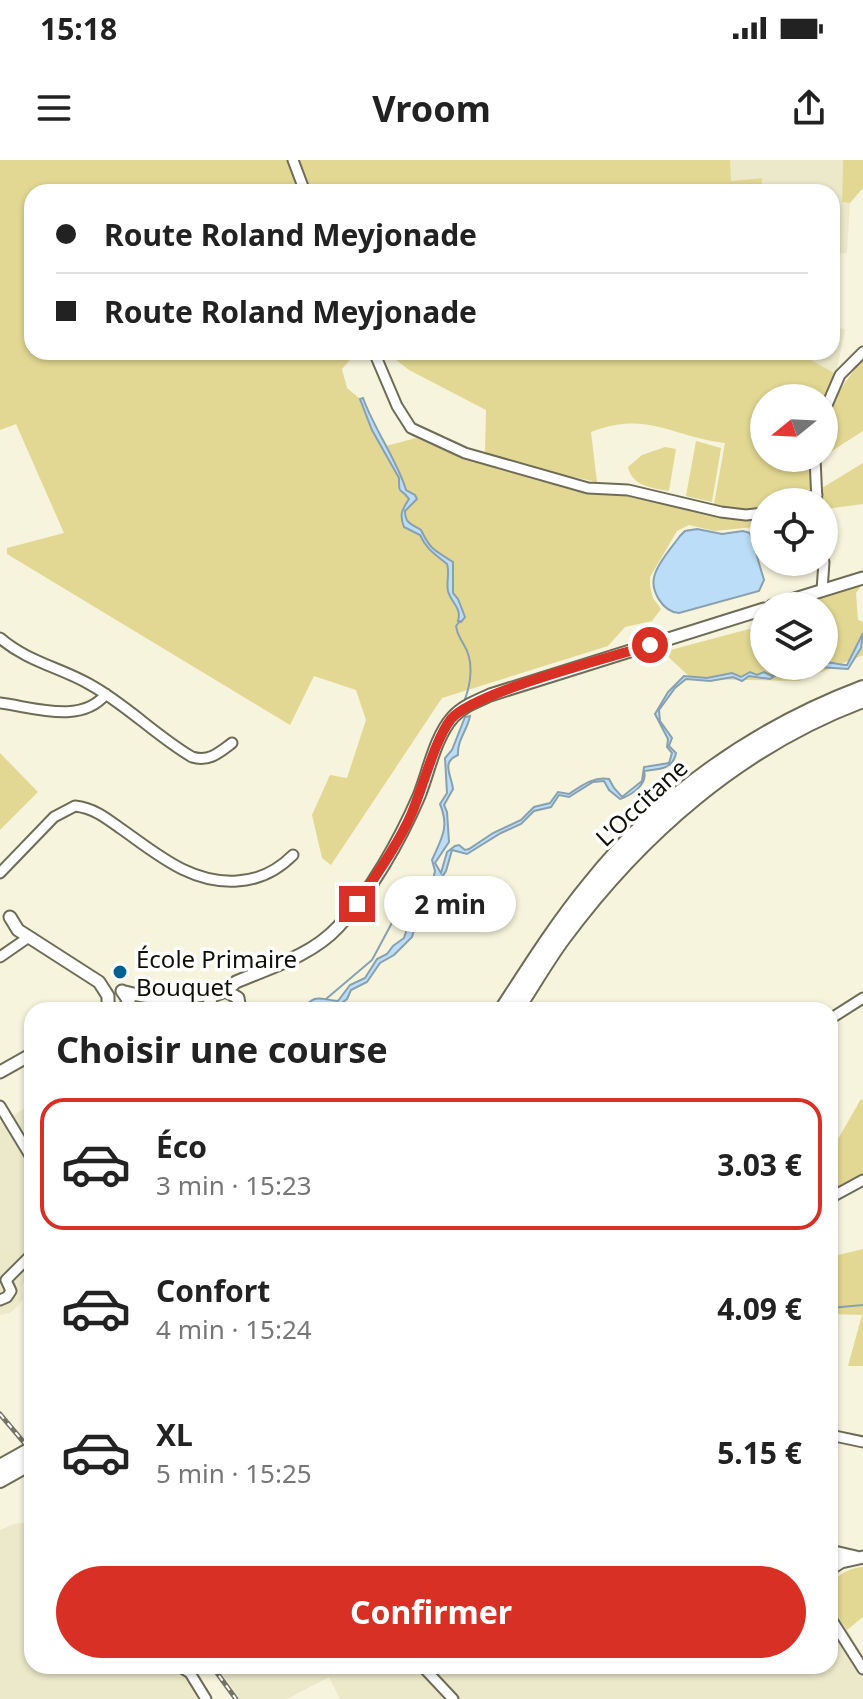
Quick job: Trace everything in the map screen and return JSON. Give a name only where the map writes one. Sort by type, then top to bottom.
[{"type":"highway","name":"L'Occitane","points":[[507,1002],[589,884],[656,814],[713,767],[782,722],[863,688]]},
{"type":"highway","name":"L'Occitane","points":[[521,1002],[560,941],[599,891],[669,819],[712,783],[746,760],[816,720],[863,700]]},
{"type":"highway","points":[[0,1459],[24,1450]]},
{"type":"highway","points":[[0,1467],[24,1452]]},
{"type":"highway","points":[[0,1480],[24,1466]]},
{"type":"main road","points":[[816,592],[863,578]]},
{"type":"main road","points":[[209,1002],[236,982],[311,949],[339,927],[396,844],[410,817],[444,730],[462,709],[490,695],[750,613]]},
{"type":"main road","points":[[5,914],[18,930],[55,951]]},
{"type":"main road","points":[[5,914],[99,982],[112,1000],[221,992],[234,995],[238,1002]]},
{"type":"main road","points":[[241,1002],[242,990],[254,975]]},
{"type":"main road","points":[[182,997],[192,1002]]},
{"type":"main road","points":[[138,1002],[142,1000]]},
{"type":"main road","points":[[0,1072],[24,1058]]},
{"type":"main road","points":[[838,1553],[860,1557]]},
{"type":"main road","points":[[838,1564],[860,1557]]},
{"type":"street","points":[[293,160],[302,184]]},
{"type":"street","points":[[836,384],[840,375],[863,352]]},
{"type":"street","points":[[377,360],[397,406],[411,428],[465,453],[588,488],[628,490],[721,512],[750,515]]},
{"type":"street","points":[[822,590],[823,576]]},
{"type":"street","points":[[0,638],[36,662],[86,682],[106,694],[192,757],[202,760],[209,758],[232,743]]},
{"type":"street","points":[[0,703],[67,713],[90,707],[106,694]]},
{"type":"street","points":[[0,873],[54,817],[75,806],[98,812],[185,871],[212,881],[252,879],[269,874],[293,855]]},
{"type":"street","points":[[14,949],[18,930]]},
{"type":"street","points":[[0,957],[32,938]]},
{"type":"street","points":[[838,1014],[863,998]]},
{"type":"street","points":[[0,1106],[24,1146]]},
{"type":"street","points":[[838,1194],[863,1180]]},
{"type":"street","points":[[0,1300],[11,1291],[3,1279],[24,1261]]},
{"type":"street","points":[[838,1437],[863,1442]]},
{"type":"street","points":[[838,1630],[863,1669]]},
{"type":"street","points":[[187,1674],[200,1699]]},
{"type":"street","points":[[191,1674],[206,1699]]},
{"type":"street","points":[[430,1674],[453,1699]]},
{"type":"shaded area","points":[[0,160],[287,160],[296,184],[24,184],[24,360],[350,360],[342,369],[347,388],[365,403],[386,446],[416,438],[467,458],[567,487],[654,498],[750,521],[750,527],[715,531],[689,525],[677,531],[650,577],[653,598],[661,609],[652,621],[625,627],[608,646],[442,698],[331,865],[322,858],[312,815],[330,775],[347,778],[366,720],[356,690],[314,676],[290,725],[7,554],[7,548],[64,533],[16,424],[0,430]]},
{"type":"shaded area","points":[[298,160],[730,160],[731,181],[762,178],[762,184],[306,184]]},
{"type":"shaded area","points":[[730,160],[843,160],[842,202],[850,203],[847,253],[840,253],[840,184],[761,184],[761,178],[730,181]]},
{"type":"shaded area","points":[[843,160],[863,160],[863,188],[850,203],[842,202]]},
{"type":"shaded area","points":[[840,328],[845,329],[840,354]]},
{"type":"shaded area","points":[[396,360],[811,360],[836,374],[832,384],[750,384],[750,472],[811,472],[812,488],[750,488],[750,511],[714,504],[725,443],[644,424],[611,426],[591,432],[597,482],[512,464],[485,452],[486,410],[409,370]]},
{"type":"shaded area","points":[[811,360],[839,360],[836,374]]},
{"type":"shaded area","points":[[863,360],[863,431],[838,447],[838,394]]},
{"type":"shaded area","points":[[696,441],[721,448],[712,502],[686,496]]},
{"type":"shaded area","points":[[665,447],[676,449],[669,491],[638,482],[628,467],[642,455]]},
{"type":"shaded area","points":[[863,463],[863,504],[838,507],[838,488],[822,488]]},
{"type":"shaded area","points":[[863,583],[856,593],[858,620],[863,622],[863,655],[838,665],[838,592],[835,592]]},
{"type":"shaded area","points":[[750,629],[750,680],[801,680],[799,681],[692,679],[663,652]]},
{"type":"shaded area","points":[[0,753],[38,792],[0,830]]},
{"type":"shaded area","points":[[861,1099],[863,1175],[838,1189],[838,1139]]},
{"type":"shaded area","points":[[24,1109],[23,1299],[10,1313],[0,1315],[0,1123]]},
{"type":"shaded area","points":[[863,1249],[863,1366],[848,1366],[862,1315],[838,1314],[838,1255]]},
{"type":"shaded area","points":[[24,1523],[24,1674],[197,1674],[212,1699],[0,1699],[0,1530]]},
{"type":"shaded area","points":[[863,1567],[863,1617],[847,1630],[838,1615],[838,1576]]},
{"type":"shaded area","points":[[838,1614],[863,1656],[863,1699],[340,1699],[329,1677],[287,1699],[240,1699],[223,1674],[838,1674]]},
{"type":"water","points":[[363,398],[406,490],[417,499],[405,511],[406,519],[421,530],[434,549],[453,562],[453,593],[465,617],[461,622],[448,591],[447,564],[428,548],[420,535],[404,527],[402,512],[409,499],[400,490],[399,478],[372,430],[360,399]]},
{"type":"water","points":[[685,531],[750,533],[750,576],[763,576],[764,580],[759,591],[679,613],[668,609],[656,593],[654,580],[666,554]]},
{"type":"water","points":[[863,633],[861,648],[848,669],[838,668],[838,664],[847,665]]},
{"type":"water","points":[[750,672],[750,676],[742,681],[733,677],[710,681],[686,679],[675,688],[659,710],[660,721],[672,738],[669,746],[676,753],[674,759],[664,768],[644,771],[644,780],[634,792],[620,799],[604,781],[593,782],[569,797],[559,795],[551,807],[534,811],[521,824],[467,854],[452,850],[446,871],[424,897],[412,937],[394,955],[380,963],[367,982],[351,990],[343,1002],[310,1002],[315,999],[338,1001],[350,985],[365,978],[377,959],[404,938],[418,893],[433,880],[435,871],[432,860],[444,827],[440,804],[447,793],[445,758],[452,750],[465,717],[470,716],[458,755],[448,765],[453,789],[444,805],[449,842],[435,863],[441,873],[447,852],[455,846],[469,849],[521,820],[534,807],[550,803],[558,792],[569,794],[588,782],[603,778],[609,779],[622,797],[642,781],[644,767],[669,763],[672,753],[667,747],[668,739],[655,714],[668,692],[684,676],[707,678],[732,673],[741,677]]},
{"type":"waterway","points":[[460,621],[456,629],[470,665],[465,699]]},
{"type":"waterway","points":[[326,999],[372,960],[401,906],[432,881]]},
{"type":"waterway","points":[[838,1307],[863,1305]]},
{"type":"railway","points":[[0,1414],[24,1442]]},
{"type":"railway","points":[[218,1674],[236,1699]]},
{"type":"place","name":"École Primaire Bouquet","points":[[120,972]]},
{"type":"route","points":[[357,904],[396,844],[410,817],[444,730],[459,711],[490,695],[650,645]]}]
